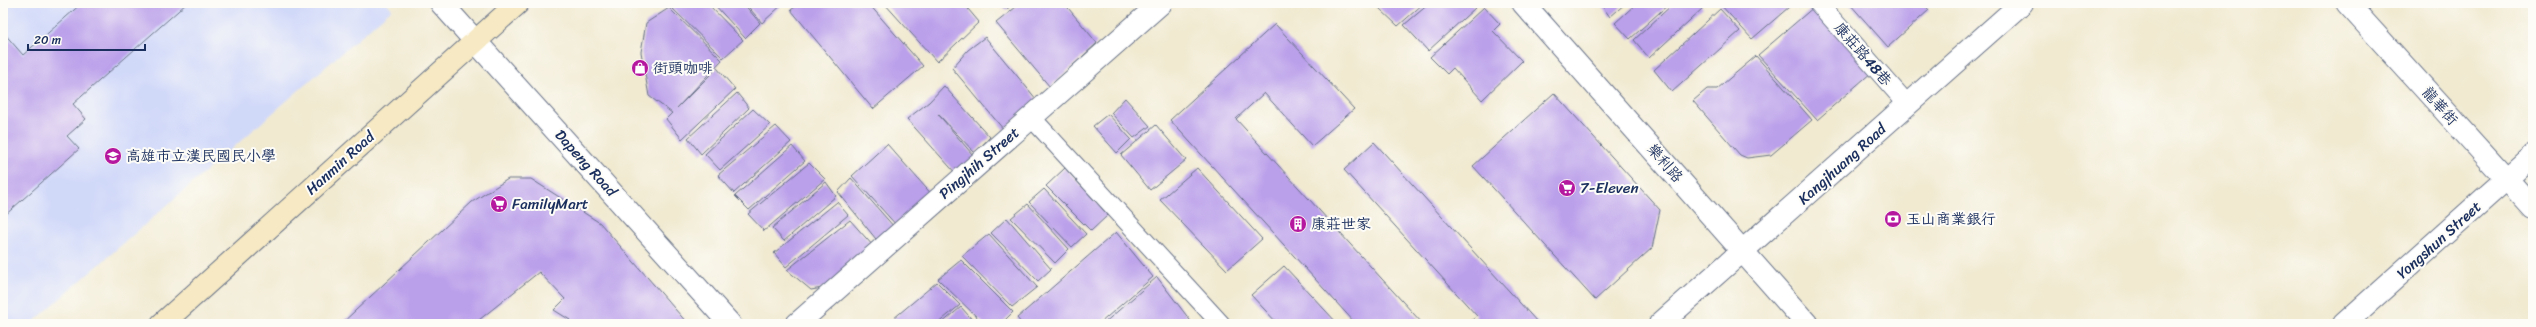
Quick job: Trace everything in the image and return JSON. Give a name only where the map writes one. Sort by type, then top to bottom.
[{"type":"street","name":"Dapeng Road","points":[[441,3],[730,324]]},
{"type":"street","name":"Hanmin Road","points":[[162,324],[518,3]]},
{"type":"street","name":"Pingjhih Street","points":[[798,324],[1161,3]]},
{"type":"street","name":"樂利路","points":[[1523,3],[1807,324]]},
{"type":"street","name":"Kangjhuang Road","points":[[1660,324],[2022,3]]},
{"type":"street","name":"龍華街","points":[[2347,3],[2533,208]]},
{"type":"street","name":"Yongshun Street","points":[[2344,324],[2533,155]]},
{"type":"lane","name":"康莊路48巷","points":[[1818,3],[1908,105]]},
{"type":"lane","points":[[1031,117],[1221,324]]},
{"type":"shaded area","name":"高雄市立漢民國民小學","points":[[3,3],[387,3],[392,9],[31,324],[3,324]]},
{"type":"building","points":[[82,3],[187,3],[73,104],[86,119],[67,136],[79,149],[3,217],[3,32],[23,55]]},
{"type":"building","points":[[675,3],[707,3],[743,40],[723,58],[671,7]]},
{"type":"building","points":[[713,3],[743,3],[760,23],[745,38]]},
{"type":"building","points":[[745,3],[784,3],[762,23]]},
{"type":"building","points":[[800,3],[868,3],[923,66],[873,109],[791,10]]},
{"type":"building","points":[[884,3],[963,3],[979,22],[937,62]]},
{"type":"building","points":[[1000,3],[1014,3],[1006,10]]},
{"type":"building","points":[[1021,3],[1064,3],[1097,43],[1050,87],[996,23]]},
{"type":"building","points":[[1385,3],[1424,3],[1398,26],[1379,8]]},
{"type":"building","points":[[1430,3],[1471,3],[1475,8],[1428,51],[1404,25]]},
{"type":"building","points":[[1600,3],[1626,3],[1610,17]]},
{"type":"building","points":[[1637,3],[1670,3],[1630,39],[1615,23]]},
{"type":"building","points":[[1674,3],[1699,3],[1703,8],[1649,58],[1634,40]]},
{"type":"building","points":[[1719,3],[1785,3],[1789,7],[1752,39]]},
{"type":"building","points":[[1849,3],[1923,3],[1929,10],[1888,47]]},
{"type":"building","points":[[1815,6],[1872,72],[1817,120],[1758,55]]},
{"type":"building","points":[[1484,7],[1500,24],[1493,31],[1522,61],[1482,100],[1453,68],[1447,74],[1430,57]]},
{"type":"building","points":[[669,8],[722,60],[677,108],[717,68],[735,89],[682,139],[666,119],[672,113],[649,96],[641,52],[646,23]]},
{"type":"building","points":[[1720,9],[1740,31],[1672,92],[1654,70]]},
{"type":"building","name":"康莊世家","points":[[1275,24],[1354,109],[1312,146],[1264,93],[1236,119],[1423,324],[1356,324],[1170,120]]},
{"type":"building","points":[[985,37],[1037,100],[1004,130],[952,68],[968,50]]},
{"type":"building","points":[[1756,56],[1812,120],[1771,155],[1747,158],[1740,155],[1693,101],[1707,89],[1717,89]]},
{"type":"building","points":[[944,86],[990,137],[975,153],[938,114],[978,161],[958,176],[907,119],[929,102]]},
{"type":"building","points":[[737,93],[749,108],[701,154],[688,138]]},
{"type":"building","name":"7-Eleven","points":[[1554,93],[1660,210],[1652,248],[1595,300],[1473,166]]},
{"type":"building","points":[[1125,98],[1150,126],[1134,138],[1111,113]]},
{"type":"building","points":[[753,109],[770,125],[720,170],[705,154]]},
{"type":"building","points":[[1108,114],[1131,139],[1117,153],[1093,126]]},
{"type":"building","points":[[1156,125],[1186,160],[1150,190],[1121,155]]},
{"type":"building","points":[[776,126],[791,142],[734,193],[718,175]]},
{"type":"building","name":"康莊世家","points":[[1374,142],[1539,324],[1468,324],[1477,316],[1344,170]]},
{"type":"building","points":[[887,144],[934,197],[898,227],[852,176]]},
{"type":"building","points":[[792,146],[805,161],[749,210],[735,196]]},
{"type":"building","points":[[809,163],[825,179],[764,231],[748,214]]},
{"type":"building","points":[[1065,168],[1108,215],[1091,231],[1046,186]]},
{"type":"building","points":[[1197,168],[1262,239],[1227,270],[1160,200]]},
{"type":"building","points":[[851,178],[895,228],[880,244],[838,192]]},
{"type":"building","points":[[508,179],[531,179],[600,223],[688,324],[566,324],[570,320],[554,310],[565,299],[539,272],[474,324],[341,324],[472,202]]},
{"type":"building","points":[[826,182],[836,196],[784,241],[772,228]]},
{"type":"building","points":[[1044,189],[1086,234],[1072,247],[1029,202]]},
{"type":"building","points":[[837,202],[848,215],[786,267],[774,253]]},
{"type":"building","points":[[1028,204],[1069,249],[1055,263],[1011,218]]},
{"type":"building","points":[[1007,218],[1051,269],[1038,281],[991,233]]},
{"type":"building","points":[[850,220],[874,247],[828,287],[811,290],[787,270]]},
{"type":"building","points":[[1116,232],[1153,277],[1099,324],[1022,324],[1017,318]]},
{"type":"building","points":[[989,234],[1037,287],[1012,307],[962,256]]},
{"type":"building","points":[[961,260],[1013,312],[1001,324],[984,324],[938,279]]},
{"type":"building","points":[[1284,266],[1338,324],[1278,324],[1251,295]]},
{"type":"building","points":[[1157,277],[1193,324],[1103,324]]},
{"type":"building","points":[[937,282],[960,305],[937,324],[887,324]]},
{"type":"building","points":[[961,307],[976,324],[941,324]]},
{"type":"place","name":"街頭咖啡","points":[[640,68]]},
{"type":"place","name":"高雄市立漢民國民小學","points":[[113,156]]},
{"type":"place","name":"7-Eleven","points":[[1567,188]]},
{"type":"place","name":"FamilyMart","points":[[499,204]]},
{"type":"place","name":"玉山商業銀行","points":[[1893,219]]},
{"type":"place","name":"康莊世家","points":[[1298,224]]}]
